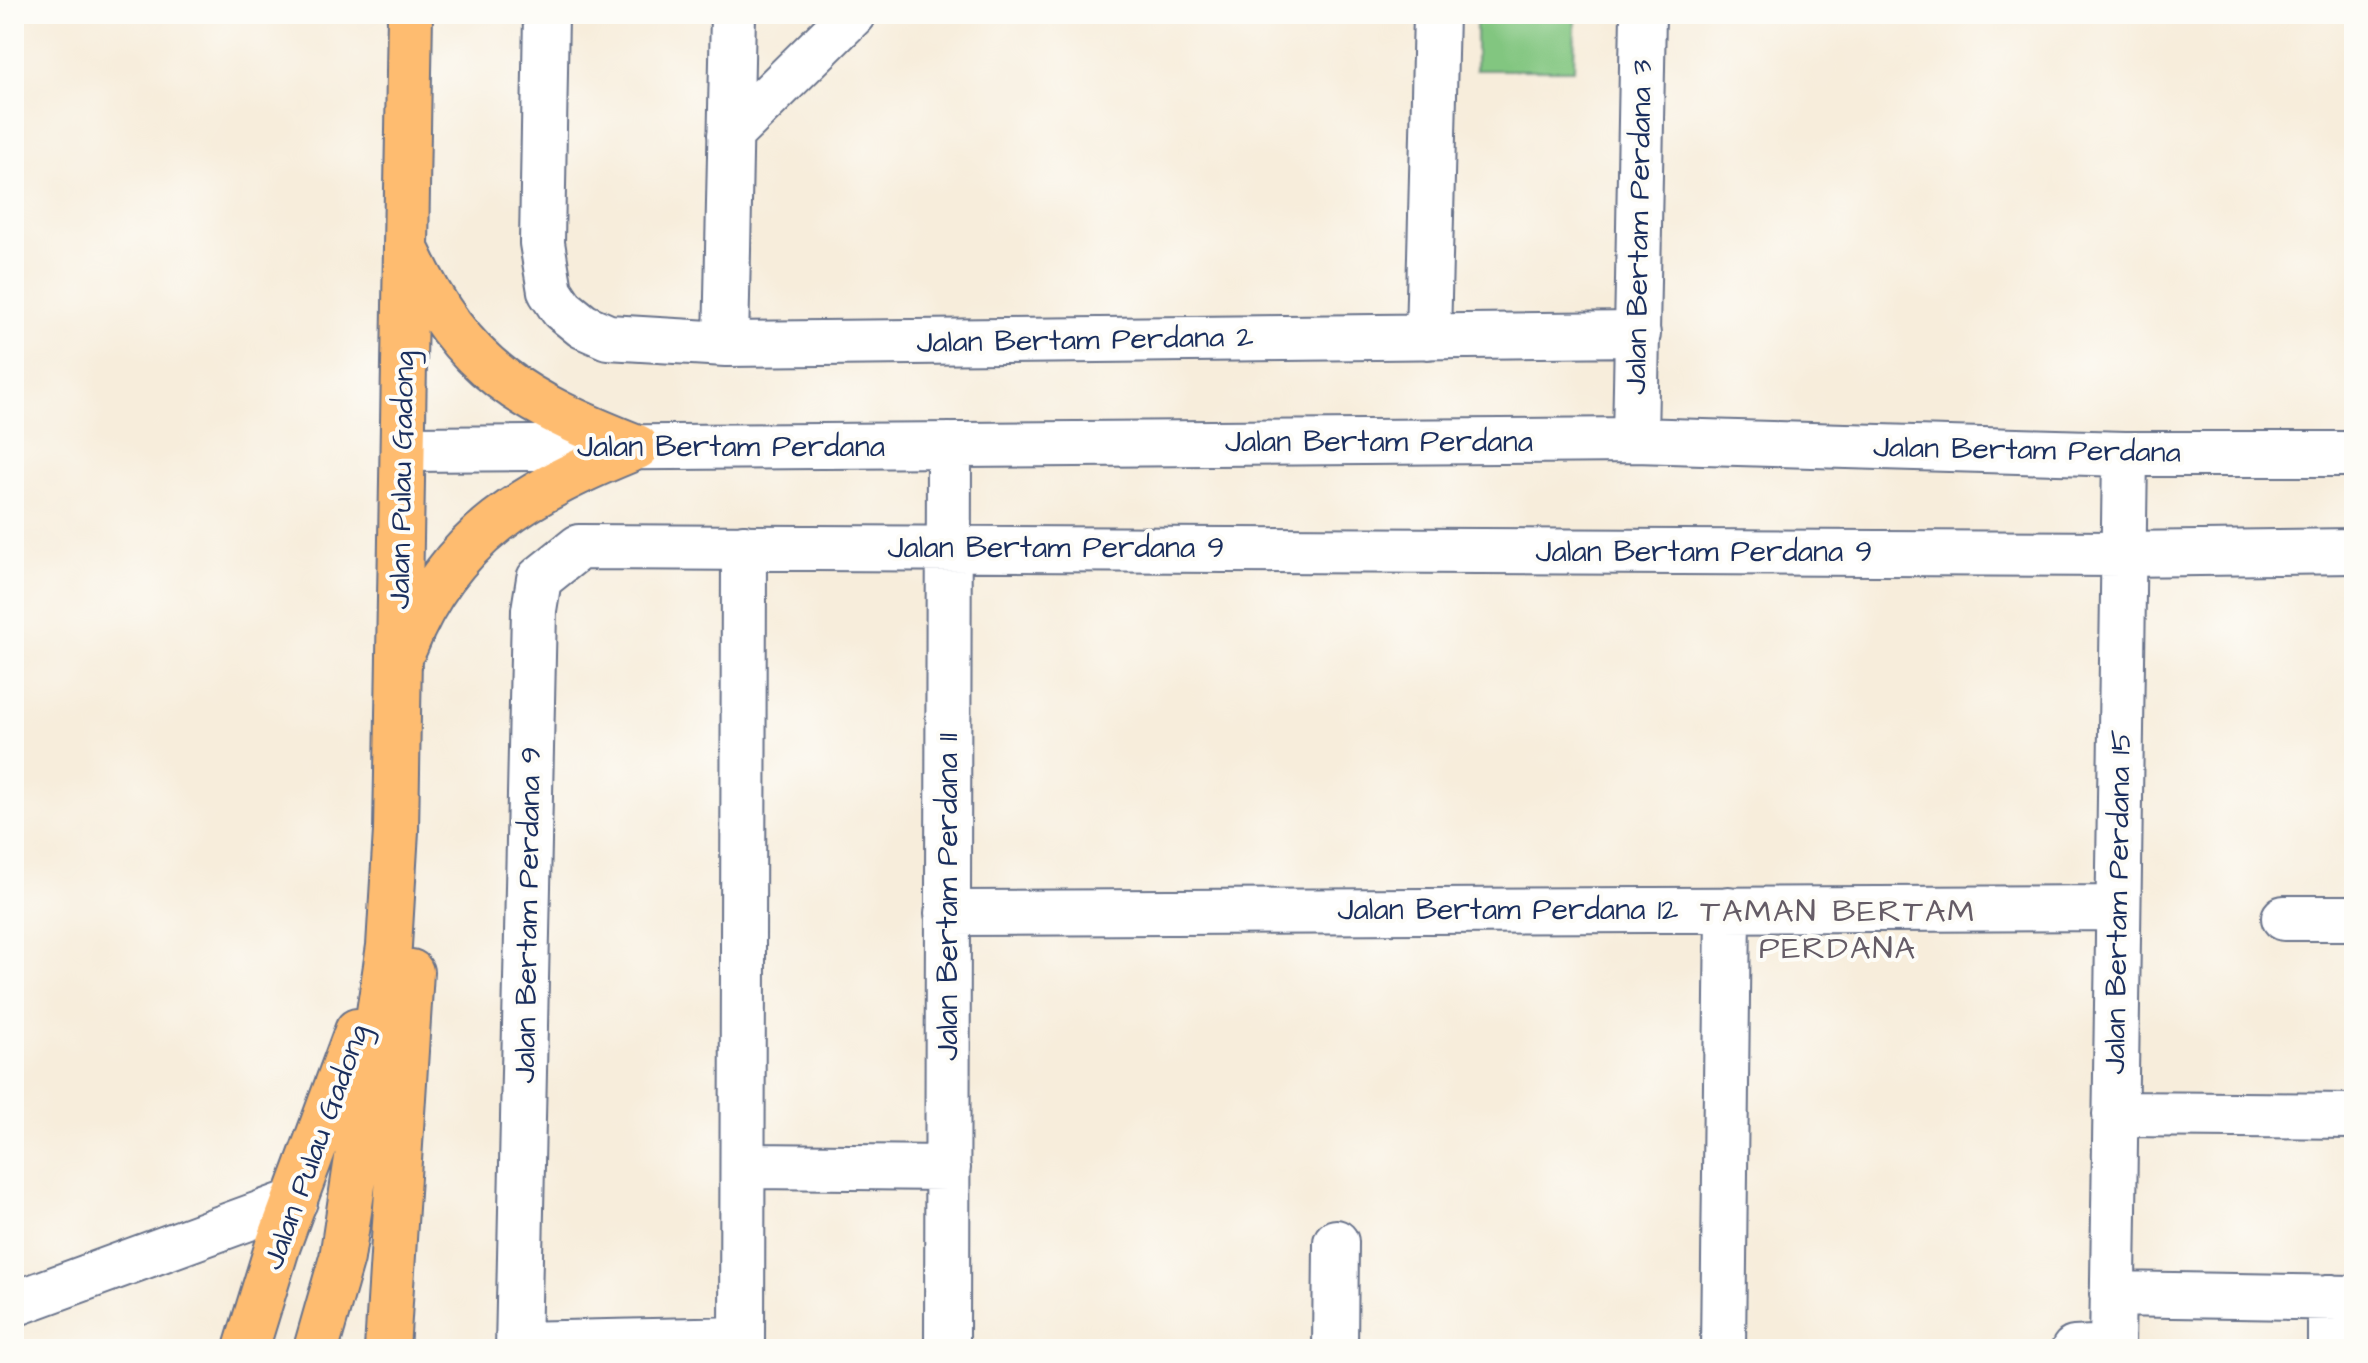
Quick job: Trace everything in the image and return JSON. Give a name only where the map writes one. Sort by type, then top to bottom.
[{"type":"main road","name":"Jalan Pulau Gadong","points":[[316,1349],[342,1258],[389,946],[396,831],[410,14]]},
{"type":"main road","points":[[406,248],[443,319],[471,352],[502,380],[538,405],[637,447]]},
{"type":"main road","points":[[399,663],[414,625],[431,596],[475,539],[503,515],[568,476],[637,447]]},
{"type":"main road","points":[[387,1349],[412,944],[396,831]]},
{"type":"main road","name":"Jalan Pulau Gadong","points":[[246,1349],[277,1248],[389,946]]},
{"type":"street","name":"Jalan Bertam Perdana 2","points":[[546,14],[542,243],[550,291],[572,318],[608,337],[726,344],[1638,334]]},
{"type":"street","points":[[726,344],[733,14]]},
{"type":"street","points":[[730,135],[853,14]]},
{"type":"street","points":[[1428,337],[1436,14]]},
{"type":"street","name":"Jalan Bertam Perdana 3","points":[[1635,440],[1643,14]]},
{"type":"street","name":"Jalan Bertam Perdana","points":[[404,449],[1635,440],[2125,454],[2354,454]]},
{"type":"street","name":"Jalan Bertam Perdana 11","points":[[947,1349],[949,445]]},
{"type":"street","name":"Jalan Bertam Perdana 15","points":[[2099,1348],[2112,1294],[2125,454]]},
{"type":"street","name":"Jalan Bertam Perdana 9","points":[[518,1346],[534,610],[539,579],[579,547],[2123,554],[2354,551]]},
{"type":"street","points":[[518,1346],[742,1344],[744,547]]},
{"type":"street","name":"Jalan Bertam Perdana 12","points":[[947,913],[2117,908]]},
{"type":"street","points":[[1723,1349],[1728,909]]},
{"type":"street","points":[[2284,918],[2354,918]]},
{"type":"street","points":[[2115,1114],[2354,1116]]},
{"type":"street","points":[[743,1166],[948,1168]]},
{"type":"street","points":[[14,1304],[295,1201]]},
{"type":"street","points":[[1335,1349],[1336,1242]]},
{"type":"street","points":[[2112,1294],[2342,1298],[2330,1349]]},
{"type":"green space","points":[[1476,18],[1575,18],[1574,70],[1476,70]]},
{"type":"district","name":"TAMAN BERTAM PERDANA","points":[[1838,930]]}]
